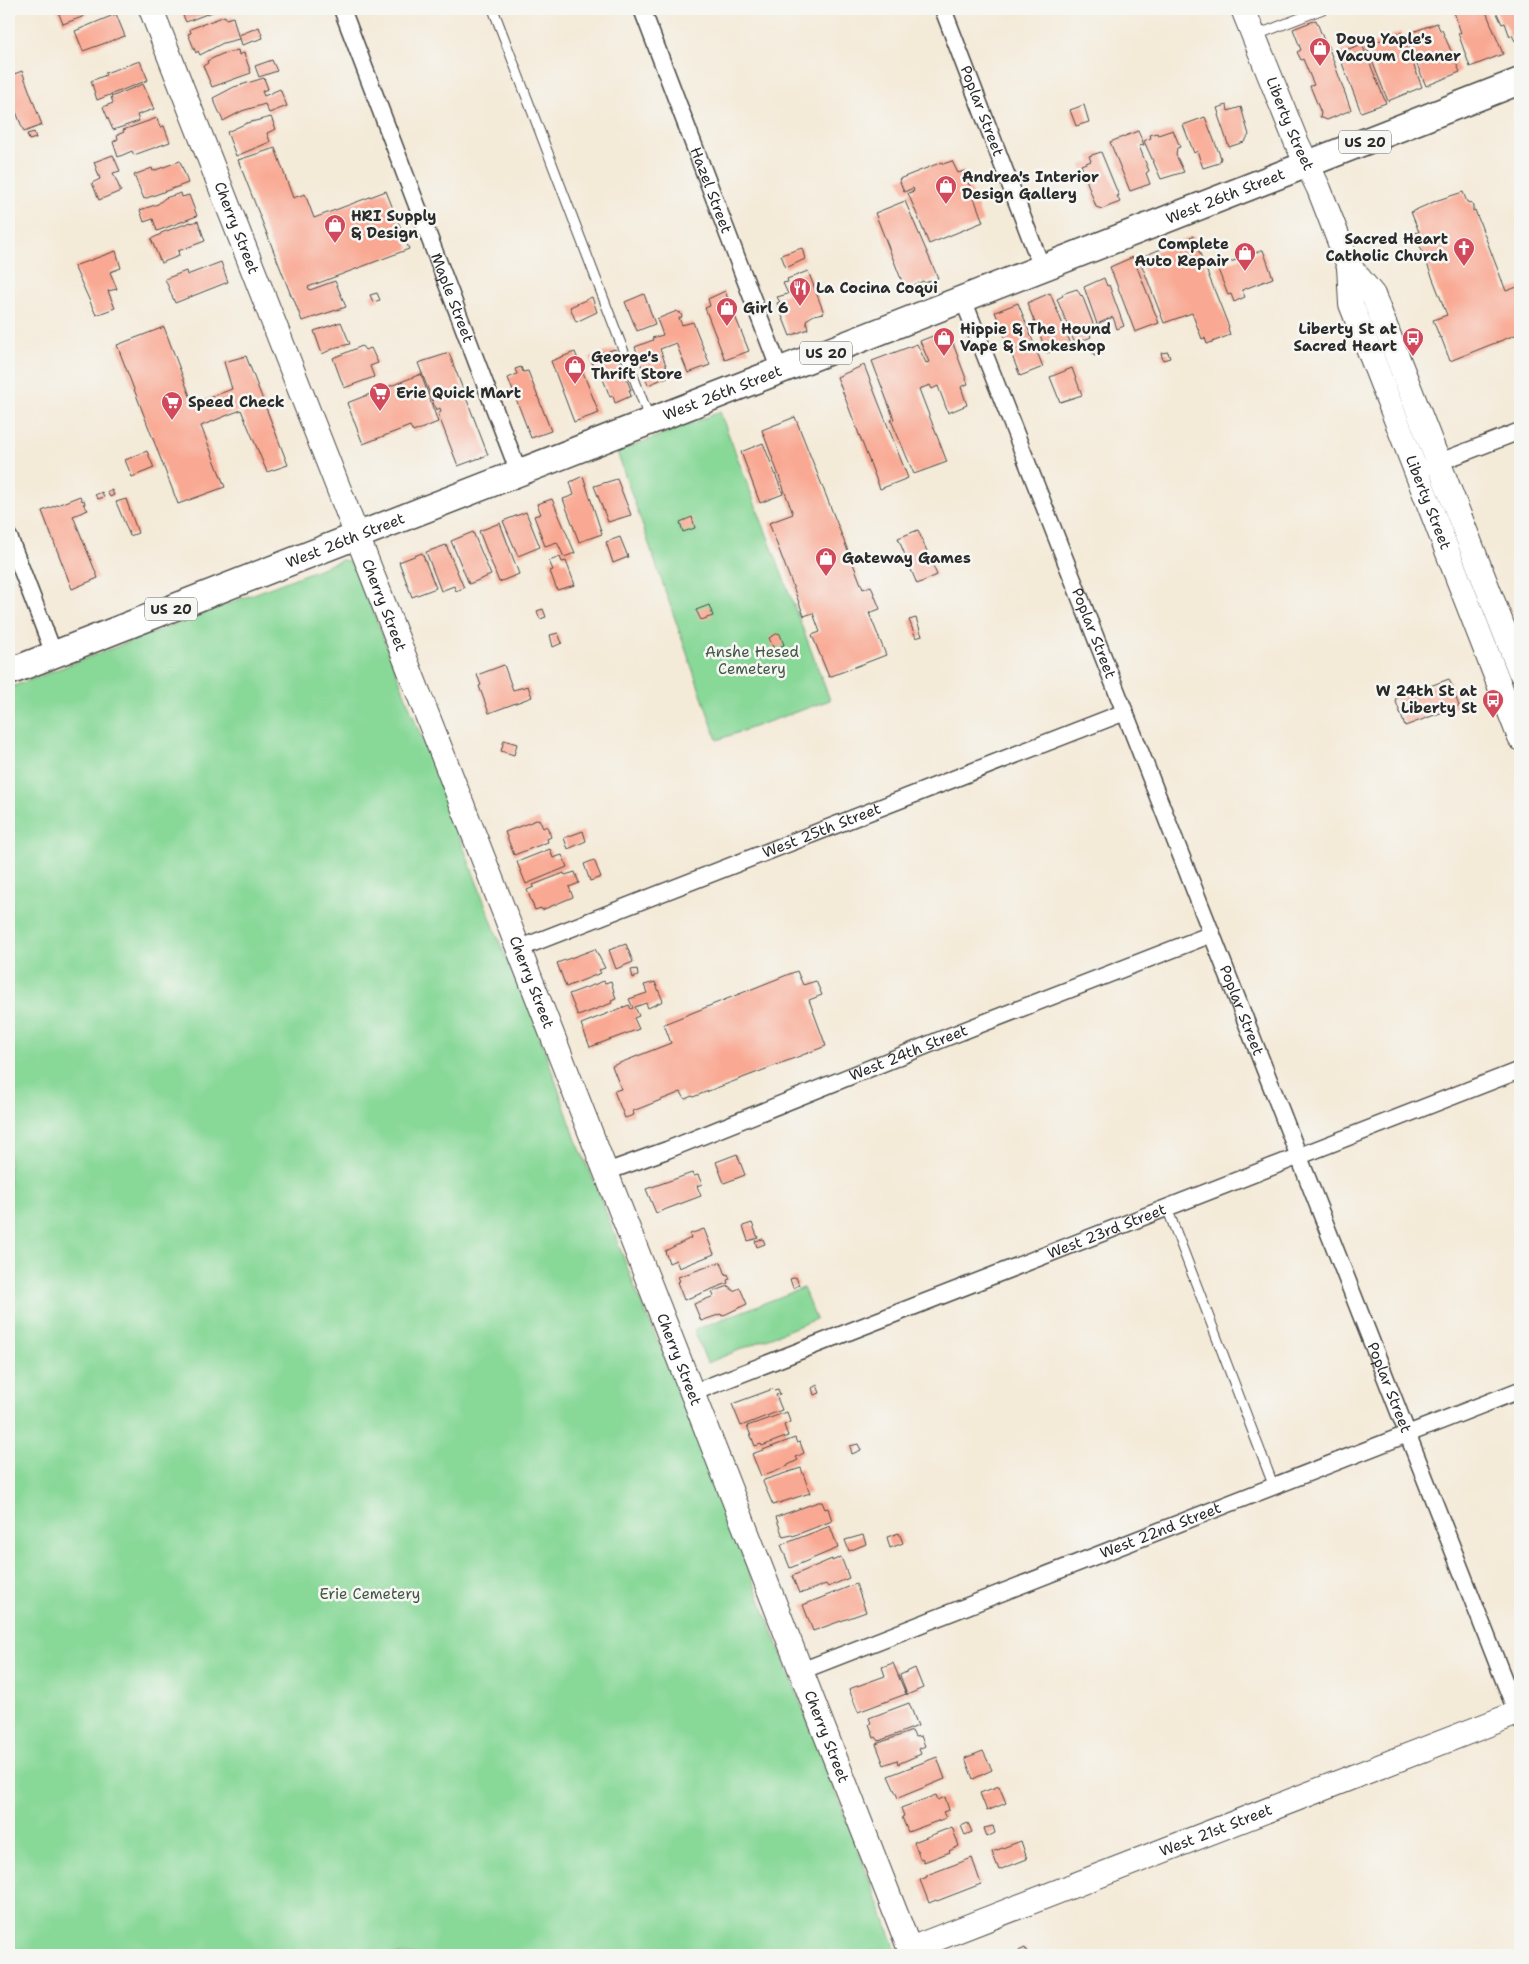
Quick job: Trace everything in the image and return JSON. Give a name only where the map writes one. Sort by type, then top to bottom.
[{"type":"main road","name":"West 26th Street","points":[[9,672],[1520,81]]},
{"type":"street","name":"Cherry Street","points":[[150,9],[911,1952]]},
{"type":"street","name":"Maple Street","points":[[342,9],[519,473]]},
{"type":"street","name":"Hazel Street","points":[[642,9],[780,371]]},
{"type":"street","name":"Poplar Street","points":[[943,9],[1042,268]]},
{"type":"street","name":"Liberty Street","points":[[1243,9],[1349,266],[1373,296],[1520,671]]},
{"type":"street","name":"Liberty Street","points":[[1349,266],[1351,304],[1520,738]]},
{"type":"street","name":"Poplar Street","points":[[963,299],[1519,1715]]},
{"type":"street","points":[[1416,471],[1520,431]]},
{"type":"street","points":[[9,537],[54,654]]},
{"type":"street","name":"West 25th Street","points":[[518,949],[1125,712]]},
{"type":"street","name":"West 24th Street","points":[[606,1172],[667,1150],[959,1032],[1212,934]]},
{"type":"street","name":"West 23rd Street","points":[[692,1393],[1520,1070]]},
{"type":"street","name":"West 22nd Street","points":[[801,1672],[1520,1390]]},
{"type":"street","name":"West 21st Street","points":[[911,1952],[1519,1715]]},
{"type":"lane","points":[[493,9],[651,422]]},
{"type":"lane","points":[[1254,36],[1323,9]]},
{"type":"lane","points":[[1167,1208],[1274,1487]]},
{"type":"green space","name":"Anshe Hesed Cemetery","points":[[720,412],[830,700],[717,740],[617,452]]},
{"type":"green space","name":"Erie Cemetery","points":[[342,560],[348,561],[357,569],[503,951],[536,1025],[576,1140],[596,1186],[637,1293],[667,1362],[898,1955],[9,1955],[9,688]]},
{"type":"green space","points":[[803,1288],[816,1319],[707,1363],[694,1330]]},
{"type":"building","points":[[57,9],[103,9],[89,12],[82,17],[63,24]]},
{"type":"building","points":[[180,9],[220,9],[186,22]]},
{"type":"building","points":[[1453,9],[1485,9],[1503,54],[1470,67],[1458,33],[1461,33]]},
{"type":"building","points":[[1495,9],[1520,9],[1520,38],[1515,41],[1512,35],[1510,37],[1505,23],[1502,24]]},
{"type":"building","points":[[116,14],[125,36],[83,51],[75,31]]},
{"type":"building","points":[[225,16],[226,19],[233,17],[239,39],[223,43],[200,55],[198,51],[196,53],[188,34],[191,33],[190,29]]},
{"type":"building","points":[[1316,20],[1325,43],[1327,43],[1351,110],[1327,120],[1320,117],[1321,113],[1310,86],[1314,85],[1303,59],[1301,60],[1297,52],[1301,50],[1293,29]]},
{"type":"building","points":[[1437,23],[1440,30],[1442,30],[1460,72],[1426,86],[1408,43],[1410,42],[1407,34]]},
{"type":"building","points":[[259,27],[263,38],[242,45],[239,35]]},
{"type":"building","points":[[1401,32],[1422,87],[1388,101],[1366,46]]},
{"type":"building","points":[[1362,44],[1386,103],[1361,112],[1338,53]]},
{"type":"building","points":[[238,50],[239,55],[244,53],[251,73],[212,87],[203,66],[208,63],[207,61],[222,54]]},
{"type":"building","points":[[272,60],[277,71],[259,77],[255,66]]},
{"type":"building","points":[[140,61],[148,80],[97,100],[91,81],[106,75],[105,73]]},
{"type":"building","points":[[22,71],[42,125],[24,132],[9,94],[9,76]]},
{"type":"building","points":[[264,78],[268,89],[262,91],[264,96],[280,89],[287,106],[269,113],[265,104],[242,111],[223,121],[213,98],[234,87]]},
{"type":"building","points":[[143,84],[154,109],[137,115],[139,121],[113,130],[103,107],[113,103],[111,97]]},
{"type":"building","points":[[1084,105],[1089,122],[1076,126],[1070,110]]},
{"type":"building","points":[[1227,105],[1228,111],[1241,107],[1249,135],[1244,142],[1229,147],[1217,108]]},
{"type":"building","points":[[271,117],[276,129],[267,133],[270,142],[236,156],[227,132],[247,123]]},
{"type":"building","points":[[1205,117],[1221,158],[1219,163],[1203,168],[1197,151],[1194,153],[1183,125]]},
{"type":"building","points":[[157,118],[160,127],[164,126],[170,142],[134,155],[132,151],[118,157],[113,142],[118,139],[117,135],[124,132],[123,130]]},
{"type":"building","points":[[1173,130],[1180,147],[1177,148],[1176,155],[1184,172],[1161,179],[1144,141],[1151,138],[1150,135],[1157,133],[1158,135]]},
{"type":"building","points":[[1138,131],[1144,145],[1139,146],[1149,171],[1146,173],[1150,184],[1130,191],[1110,142]]},
{"type":"building","points":[[34,132],[36,138],[29,140],[27,134]]},
{"type":"building","points":[[275,148],[293,198],[305,194],[314,218],[386,191],[409,249],[308,287],[310,290],[335,281],[346,307],[302,321],[238,160]]},
{"type":"building","points":[[1101,152],[1120,202],[1102,209],[1096,207],[1081,165],[1091,161],[1089,156]]},
{"type":"building","points":[[113,155],[120,171],[113,173],[121,191],[99,200],[92,183],[100,179],[94,162]]},
{"type":"building","points":[[180,161],[188,183],[144,199],[134,175],[152,168],[153,171]]},
{"type":"building","points":[[952,161],[958,173],[964,171],[983,222],[929,244],[908,193],[914,191],[913,188],[904,192],[899,179],[942,162],[943,164]]},
{"type":"building","points":[[1463,192],[1467,202],[1472,203],[1473,211],[1475,210],[1506,291],[1520,286],[1520,333],[1450,361],[1433,320],[1447,315],[1415,233],[1419,232],[1411,212],[1438,200]]},
{"type":"building","points":[[181,193],[182,197],[189,195],[197,216],[157,231],[153,219],[144,222],[140,210],[158,204],[165,198]]},
{"type":"building","points":[[905,201],[938,278],[925,283],[923,281],[905,289],[875,213]]},
{"type":"building","points":[[198,221],[205,241],[178,251],[179,256],[161,263],[151,239],[161,233]]},
{"type":"building","points":[[1193,236],[1229,327],[1230,335],[1207,344],[1205,338],[1202,339],[1192,313],[1164,323],[1139,258]]},
{"type":"building","points":[[802,248],[805,259],[786,268],[781,255]]},
{"type":"building","points":[[1263,250],[1273,278],[1242,290],[1245,297],[1234,302],[1231,294],[1228,295],[1217,267]]},
{"type":"building","points":[[116,251],[121,268],[110,272],[117,289],[108,291],[115,308],[96,315],[74,266]]},
{"type":"building","points":[[1133,257],[1159,323],[1135,332],[1110,267]]},
{"type":"building","points":[[221,262],[228,282],[175,303],[165,279],[186,271],[187,275]]},
{"type":"building","points":[[808,271],[824,313],[814,315],[806,320],[808,329],[790,336],[777,303],[780,302],[777,297],[788,294],[783,283],[788,282],[787,279]]},
{"type":"building","points":[[1104,278],[1107,286],[1109,285],[1124,326],[1117,329],[1113,317],[1097,324],[1084,287]]},
{"type":"building","points":[[1077,289],[1082,295],[1094,326],[1088,328],[1091,337],[1075,344],[1057,299],[1063,296],[1062,294]]},
{"type":"building","points":[[725,291],[749,351],[725,360],[705,308],[710,306],[708,299]]},
{"type":"building","points":[[377,293],[380,300],[373,302],[370,295]]},
{"type":"building","points":[[1050,293],[1071,344],[1047,353],[1027,303]]},
{"type":"building","points":[[644,294],[655,324],[637,331],[625,302]]},
{"type":"building","points":[[592,297],[597,312],[576,322],[570,307]]},
{"type":"building","points":[[1018,303],[1043,367],[1020,376],[995,312]]},
{"type":"building","points":[[677,311],[678,313],[680,312],[682,317],[679,318],[682,325],[693,322],[710,365],[688,373],[676,343],[660,349],[670,376],[648,385],[635,347],[653,340],[652,338],[663,335],[657,319]]},
{"type":"building","points":[[341,322],[350,344],[337,347],[322,354],[314,331]]},
{"type":"building","points":[[164,327],[193,404],[232,389],[224,362],[246,356],[288,465],[267,472],[241,410],[201,426],[225,487],[178,504],[117,345]]},
{"type":"building","points":[[948,330],[968,384],[961,387],[967,405],[948,413],[938,386],[932,389],[930,385],[919,389],[947,462],[914,474],[891,420],[894,419],[872,361],[917,344],[926,363],[929,362],[920,341]]},
{"type":"building","points":[[1099,344],[1103,353],[1094,356],[1091,347]]},
{"type":"building","points":[[362,346],[365,350],[371,348],[378,363],[370,366],[374,377],[344,388],[333,358]]},
{"type":"building","points":[[615,349],[631,390],[629,390],[631,396],[615,403],[613,396],[610,397],[598,366],[594,368],[590,357]]},
{"type":"building","points":[[575,352],[599,413],[574,422],[551,361]]},
{"type":"building","points":[[1168,352],[1170,358],[1163,360],[1161,353]]},
{"type":"building","points":[[449,353],[488,455],[458,466],[438,414],[441,412],[440,408],[436,410],[418,363]]},
{"type":"building","points":[[864,365],[908,478],[880,489],[837,377]]},
{"type":"building","points":[[521,367],[523,372],[528,371],[551,431],[531,438],[508,378],[517,374],[515,369]]},
{"type":"building","points":[[1072,368],[1082,395],[1060,402],[1050,377]]},
{"type":"building","points":[[421,374],[438,422],[413,432],[410,426],[363,444],[347,403]]},
{"type":"building","points":[[795,417],[863,589],[871,586],[880,609],[869,613],[886,655],[829,677],[812,635],[820,632],[813,613],[804,616],[769,523],[793,514],[762,430]]},
{"type":"building","points":[[763,443],[783,494],[760,503],[741,452]]},
{"type":"building","points":[[147,451],[154,468],[132,477],[125,460]]},
{"type":"building","points":[[583,476],[602,534],[579,542],[563,499],[574,495],[570,482]]},
{"type":"building","points":[[617,479],[631,515],[608,522],[594,486]]},
{"type":"building","points":[[112,490],[114,495],[110,497],[107,492]]},
{"type":"building","points":[[102,492],[104,497],[98,499],[95,495]]},
{"type":"building","points":[[80,496],[88,510],[73,516],[98,578],[72,589],[42,511]]},
{"type":"building","points":[[126,499],[138,533],[130,536],[116,502]]},
{"type":"building","points":[[552,499],[575,553],[564,557],[557,542],[545,546],[534,516],[541,514],[537,504]]},
{"type":"building","points":[[526,512],[540,547],[518,556],[503,521]]},
{"type":"building","points":[[692,517],[695,528],[683,532],[680,522]]},
{"type":"building","points":[[500,523],[519,574],[499,582],[479,531]]},
{"type":"building","points":[[918,530],[937,575],[917,584],[898,538]]},
{"type":"building","points":[[473,532],[491,575],[469,584],[451,541]]},
{"type":"building","points":[[620,537],[628,557],[613,563],[606,542]]},
{"type":"building","points":[[446,545],[464,588],[456,591],[454,586],[441,591],[426,552]]},
{"type":"building","points":[[422,553],[436,588],[412,597],[399,562]]},
{"type":"building","points":[[560,557],[562,562],[566,561],[575,585],[557,590],[550,571],[553,570],[549,561]]},
{"type":"building","points":[[709,605],[713,616],[701,620],[696,610]]},
{"type":"building","points":[[543,609],[546,617],[540,619],[537,611]]},
{"type":"building","points":[[916,618],[922,636],[916,638],[909,620]]},
{"type":"building","points":[[558,633],[562,643],[553,647],[550,635]]},
{"type":"building","points":[[778,633],[784,645],[774,649],[769,638]]},
{"type":"building","points":[[504,665],[513,690],[528,686],[532,697],[489,713],[477,675]]},
{"type":"building","points":[[1449,679],[1459,706],[1405,726],[1395,699]]},
{"type":"building","points":[[504,740],[517,744],[514,755],[501,751]]},
{"type":"building","points":[[539,819],[543,828],[547,826],[551,837],[547,839],[548,842],[514,855],[505,832]]},
{"type":"building","points":[[583,831],[586,841],[568,849],[564,838]]},
{"type":"building","points":[[550,849],[553,858],[562,855],[567,867],[526,884],[517,862]]},
{"type":"building","points":[[594,860],[601,877],[590,881],[584,864]]},
{"type":"building","points":[[575,872],[579,883],[569,887],[573,897],[542,910],[541,908],[535,910],[527,890],[534,887],[533,885],[564,873],[565,875]]},
{"type":"building","points":[[626,944],[633,962],[616,969],[609,950]]},
{"type":"building","points":[[595,949],[605,968],[599,970],[601,973],[566,987],[557,963]]},
{"type":"building","points":[[637,969],[638,976],[633,978],[631,970]]},
{"type":"building","points":[[797,971],[803,985],[816,981],[822,995],[809,1000],[826,1046],[693,1097],[685,1099],[681,1092],[633,1111],[634,1115],[625,1118],[614,1091],[621,1089],[612,1066],[671,1043],[664,1024]]},
{"type":"building","points":[[604,981],[605,983],[611,981],[616,999],[611,1001],[612,1003],[578,1016],[569,994]]},
{"type":"building","points":[[655,982],[663,1001],[648,1008],[646,1003],[635,1007],[639,1016],[634,1018],[639,1029],[590,1047],[581,1024],[629,1005],[631,1009],[633,1008],[629,999],[647,993],[644,985]]},
{"type":"building","points":[[737,1154],[745,1175],[724,1183],[716,1162]]},
{"type":"building","points":[[692,1173],[694,1176],[698,1175],[702,1184],[697,1186],[701,1196],[656,1213],[646,1189]]},
{"type":"building","points":[[752,1223],[758,1238],[748,1241],[743,1226]]},
{"type":"building","points":[[704,1229],[714,1254],[679,1268],[676,1260],[669,1263],[665,1251],[691,1238],[690,1234]]},
{"type":"building","points":[[763,1239],[765,1244],[757,1247],[755,1241]]},
{"type":"building","points":[[721,1262],[726,1275],[728,1274],[730,1279],[727,1280],[728,1283],[684,1300],[677,1282],[680,1281],[678,1277]]},
{"type":"building","points":[[796,1277],[799,1285],[793,1288],[790,1279]]},
{"type":"building","points":[[729,1286],[733,1291],[740,1288],[747,1304],[722,1316],[721,1314],[701,1321],[694,1304],[714,1296],[712,1292]]},
{"type":"building","points":[[817,1385],[820,1393],[814,1395],[812,1388]]},
{"type":"building","points":[[773,1389],[778,1389],[780,1394],[776,1395],[782,1410],[741,1426],[732,1404]]},
{"type":"building","points":[[787,1412],[790,1422],[784,1425],[788,1436],[762,1446],[761,1444],[755,1446],[747,1426]]},
{"type":"building","points":[[795,1438],[797,1443],[800,1442],[804,1453],[796,1457],[798,1460],[788,1466],[761,1476],[752,1454]]},
{"type":"building","points":[[858,1444],[861,1450],[852,1454],[850,1446]]},
{"type":"building","points":[[801,1468],[810,1493],[773,1505],[763,1482],[764,1480]]},
{"type":"building","points":[[822,1502],[825,1509],[828,1508],[832,1521],[793,1536],[783,1537],[776,1517]]},
{"type":"building","points":[[830,1526],[838,1548],[790,1568],[781,1545]]},
{"type":"building","points":[[899,1533],[903,1543],[890,1548],[887,1537]]},
{"type":"building","points":[[863,1535],[866,1544],[849,1551],[845,1540]]},
{"type":"building","points":[[841,1557],[849,1578],[828,1587],[826,1584],[799,1593],[792,1576]]},
{"type":"building","points":[[856,1584],[866,1612],[813,1631],[803,1605]]},
{"type":"building","points":[[893,1663],[906,1694],[858,1712],[849,1689],[885,1676],[882,1667]]},
{"type":"building","points":[[915,1668],[923,1688],[907,1695],[900,1675]]},
{"type":"building","points":[[909,1703],[918,1726],[879,1741],[876,1737],[874,1738],[869,1718]]},
{"type":"building","points":[[912,1731],[915,1737],[921,1736],[925,1746],[919,1749],[921,1754],[898,1764],[897,1760],[884,1765],[876,1744]]},
{"type":"building","points":[[983,1751],[992,1770],[973,1779],[965,1758]]},
{"type":"building","points":[[937,1757],[945,1779],[898,1798],[888,1776]]},
{"type":"building","points":[[999,1786],[1006,1803],[987,1811],[980,1793]]},
{"type":"building","points":[[936,1795],[938,1800],[945,1797],[949,1810],[943,1812],[946,1818],[908,1832],[902,1817],[904,1816],[901,1808]]},
{"type":"building","points":[[968,1823],[972,1832],[965,1835],[961,1826]]},
{"type":"building","points":[[993,1826],[995,1833],[987,1837],[984,1828]]},
{"type":"building","points":[[952,1827],[959,1846],[950,1852],[924,1862],[922,1858],[920,1859],[914,1842]]},
{"type":"building","points":[[1021,1841],[1027,1859],[999,1870],[992,1852]]},
{"type":"building","points":[[972,1858],[981,1884],[929,1903],[920,1880],[927,1877],[927,1875]]},
{"type":"building","points":[[1025,1948],[1028,1955],[1018,1955],[1016,1952]]},
{"type":"building","points":[[1001,1951],[1003,1954],[1009,1952],[1010,1955],[993,1955]]},
{"type":"place","name":"Doug Yaple's Vacuum Cleaner","points":[[1320,67]]},
{"type":"place","name":"Andrea's Interior Design Gallery","points":[[946,205]]},
{"type":"place","name":"HRI Supply & Design","points":[[335,244]]},
{"type":"place","name":"Sacred Heart Catholic Church","points":[[1464,267]]},
{"type":"place","name":"Complete Auto Repair","points":[[1245,272]]},
{"type":"place","name":"La Cocina Coqui","points":[[800,307]]},
{"type":"place","name":"Girl 6","points":[[727,327]]},
{"type":"place","name":"Hippie & The Hound Vape & Smokeshop","points":[[944,357]]},
{"type":"place","name":"Liberty St at Sacred Heart","points":[[1413,357]]},
{"type":"place","name":"George's Thrift Store","points":[[575,385]]},
{"type":"place","name":"Erie Quick Mart","points":[[380,412]]},
{"type":"place","name":"Speed Check","points":[[172,421]]},
{"type":"place","name":"Gateway Games","points":[[826,577]]},
{"type":"place","name":"W 24th St at Liberty St","points":[[1493,719]]}]
